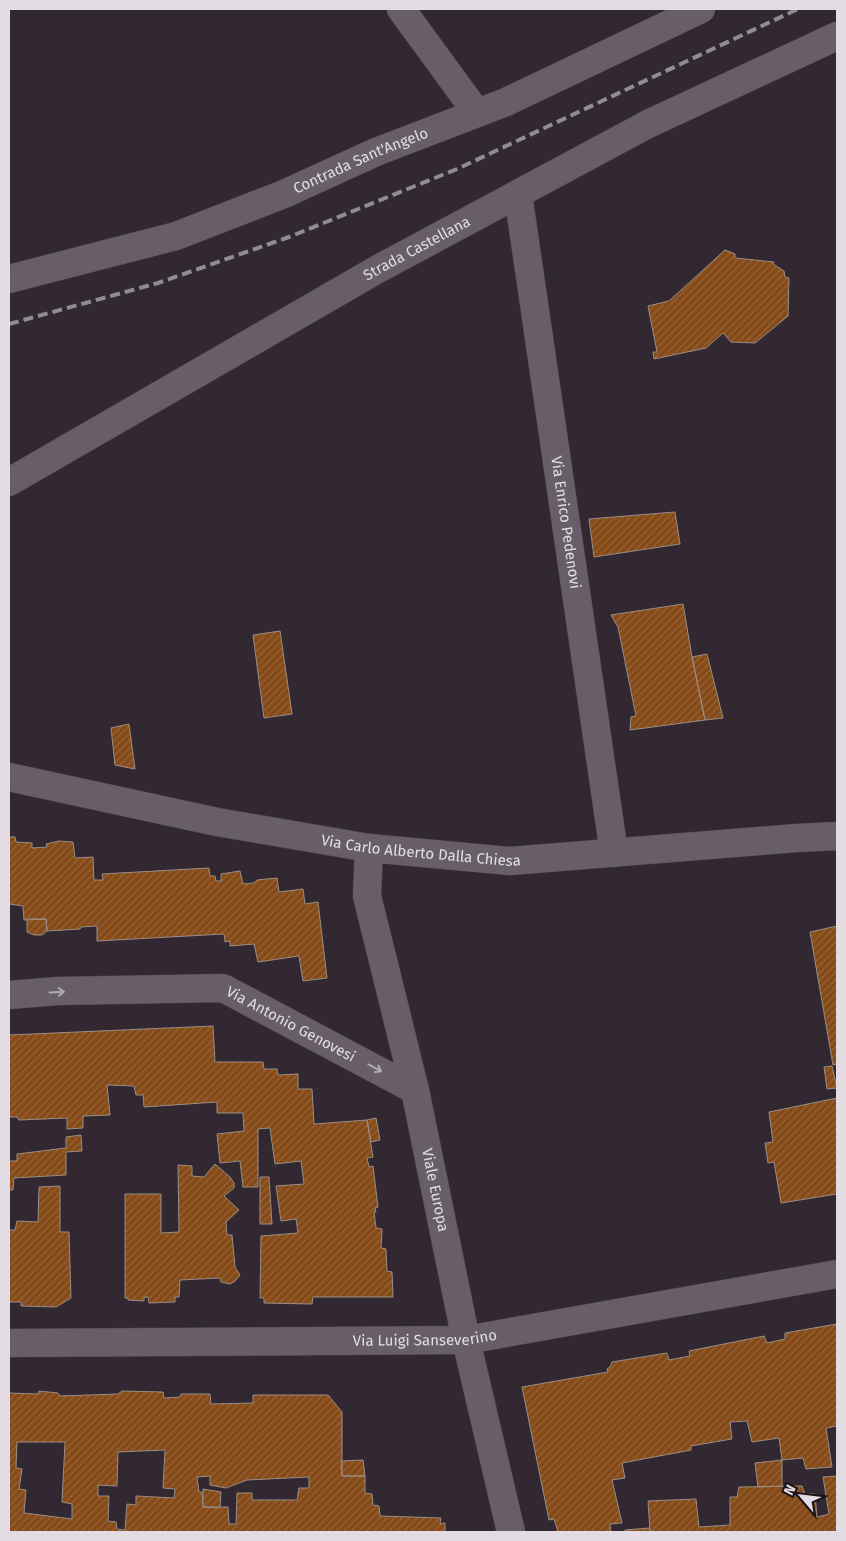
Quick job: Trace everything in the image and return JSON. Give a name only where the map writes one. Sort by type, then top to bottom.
[{"type":"street","points":[[401,9],[477,113]]},
{"type":"street","name":"Contrada Sant'Angelo","points":[[9,279],[176,236],[284,194],[376,152],[506,102],[701,9]]},
{"type":"street","name":"Strada Castellana","points":[[9,482],[369,274],[648,124],[837,36]]},
{"type":"street","name":"Via Enrico Pedenovi","points":[[518,194],[614,853]]},
{"type":"street","name":"Via Carlo Alberto Dalla Chiesa","points":[[9,777],[217,822],[369,848],[510,861],[837,836]]},
{"type":"street","name":"Viale Europa","points":[[369,848],[367,896],[415,1090],[466,1340],[511,1532]]},
{"type":"street","name":"Via Antonio Genovesi","points":[[9,995],[58,991],[223,988],[415,1090]]},
{"type":"street","name":"Via Luigi Sanseverino","points":[[9,1343],[466,1340],[837,1274]]},
{"type":"building","points":[[725,250],[735,254],[735,258],[774,262],[773,264],[784,271],[785,277],[789,278],[788,316],[755,343],[731,342],[723,333],[706,348],[654,359],[653,352],[657,352],[648,306],[669,301]]},
{"type":"building","points":[[675,512],[680,544],[594,557],[589,519]]},
{"type":"building","points":[[683,604],[705,720],[630,730],[631,717],[636,716],[618,627],[611,615]]},
{"type":"building","points":[[280,631],[292,714],[264,718],[253,635]]},
{"type":"building","points":[[707,654],[723,718],[705,720],[692,657]]},
{"type":"building","points":[[129,724],[135,769],[115,765],[111,728]]},
{"type":"building","points":[[9,837],[15,837],[16,842],[32,843],[32,848],[47,847],[46,844],[59,841],[73,842],[75,858],[93,857],[94,880],[103,880],[102,874],[209,868],[210,876],[215,876],[216,881],[221,881],[221,874],[240,871],[243,884],[254,883],[257,880],[277,878],[279,892],[303,889],[305,904],[318,902],[327,978],[303,981],[299,956],[258,962],[254,944],[230,946],[230,941],[225,942],[224,934],[97,941],[97,926],[47,931],[46,919],[24,920],[23,906],[9,904]]},
{"type":"building","points":[[27,919],[46,919],[47,931],[42,935],[34,935],[27,932]]},
{"type":"building","points":[[837,926],[837,1064],[833,1065],[810,932]]},
{"type":"building","points":[[213,1026],[215,1062],[263,1062],[264,1069],[277,1069],[278,1075],[298,1074],[298,1089],[312,1089],[314,1124],[367,1120],[373,1157],[367,1158],[369,1167],[373,1166],[378,1207],[375,1208],[376,1212],[374,1212],[376,1228],[382,1229],[381,1248],[386,1249],[387,1271],[392,1272],[393,1297],[313,1297],[312,1304],[264,1303],[264,1298],[260,1298],[261,1236],[298,1233],[296,1219],[281,1221],[276,1186],[304,1184],[301,1161],[275,1164],[270,1128],[258,1129],[258,1187],[243,1187],[240,1161],[220,1163],[217,1134],[244,1131],[243,1113],[217,1113],[217,1102],[144,1107],[143,1095],[136,1095],[134,1086],[107,1085],[110,1115],[83,1116],[83,1128],[67,1129],[67,1118],[19,1120],[17,1117],[9,1117],[9,1035]]},
{"type":"building","points":[[832,1066],[837,1088],[827,1089],[824,1067]]},
{"type":"building","points":[[837,1098],[837,1194],[781,1203],[774,1162],[768,1163],[765,1143],[773,1142],[769,1112]]},
{"type":"building","points":[[376,1118],[380,1140],[371,1142],[367,1120]]},
{"type":"building","points":[[81,1135],[82,1151],[66,1152],[66,1175],[14,1178],[13,1190],[9,1190],[9,1161],[17,1161],[17,1154],[66,1148],[66,1137]]},
{"type":"building","points":[[215,1164],[234,1183],[234,1188],[224,1196],[239,1210],[226,1222],[227,1235],[232,1235],[235,1267],[240,1275],[230,1284],[221,1282],[220,1278],[180,1280],[179,1297],[175,1297],[175,1302],[149,1303],[148,1297],[144,1297],[144,1301],[128,1300],[128,1298],[125,1298],[125,1194],[161,1194],[161,1233],[179,1232],[178,1165],[192,1166],[192,1176],[204,1177]]},
{"type":"building","points":[[260,1177],[269,1177],[272,1224],[260,1224]]},
{"type":"building","points":[[60,1186],[60,1232],[69,1232],[71,1298],[56,1307],[21,1306],[21,1302],[9,1302],[9,1230],[15,1230],[17,1221],[38,1222],[39,1187]]},
{"type":"building","points":[[837,1324],[837,1426],[826,1428],[832,1467],[806,1469],[803,1458],[782,1460],[779,1438],[752,1442],[747,1421],[730,1422],[732,1439],[691,1446],[691,1450],[622,1463],[625,1478],[612,1480],[622,1523],[610,1524],[611,1532],[558,1532],[554,1519],[549,1520],[522,1387],[608,1372],[607,1369],[612,1362],[667,1353],[669,1360],[690,1356],[689,1351],[764,1336],[767,1343],[785,1339],[785,1333]]},
{"type":"building","points":[[39,1391],[58,1393],[60,1396],[118,1394],[122,1391],[163,1392],[164,1398],[180,1397],[181,1394],[210,1394],[211,1404],[253,1403],[253,1395],[328,1395],[342,1412],[342,1476],[365,1476],[365,1493],[372,1494],[373,1505],[379,1506],[380,1516],[441,1518],[440,1524],[445,1523],[445,1532],[9,1532],[9,1393],[38,1394]],"holes":[[[17,1442],[65,1442],[62,1502],[72,1504],[72,1519],[24,1513],[26,1490],[19,1489],[22,1469],[16,1468]],[[165,1450],[163,1488],[175,1489],[174,1498],[136,1496],[136,1505],[127,1504],[125,1530],[117,1529],[116,1522],[108,1521],[109,1496],[98,1496],[98,1485],[117,1486],[118,1452]],[[210,1476],[210,1485],[226,1488],[247,1480],[309,1477],[309,1488],[299,1488],[297,1500],[252,1500],[252,1493],[237,1493],[236,1524],[229,1524],[228,1507],[203,1507],[202,1492],[199,1492],[197,1477]]]},
{"type":"building","points":[[363,1460],[365,1476],[342,1476],[341,1461]]},
{"type":"building","points":[[782,1460],[782,1486],[758,1487],[755,1463]]},
{"type":"building","points":[[837,1476],[837,1532],[650,1532],[648,1501],[696,1499],[699,1527],[730,1525],[730,1497],[737,1497],[739,1487],[802,1486],[805,1494],[815,1494],[817,1517],[829,1514],[823,1477]]},
{"type":"building","points":[[203,1489],[221,1492],[220,1508],[203,1507]]},
{"type":"building","points":[[649,1528],[650,1532],[625,1532],[625,1530]]},
{"type":"railway","points":[[9,324],[158,283],[289,237],[457,169],[798,9]]}]
